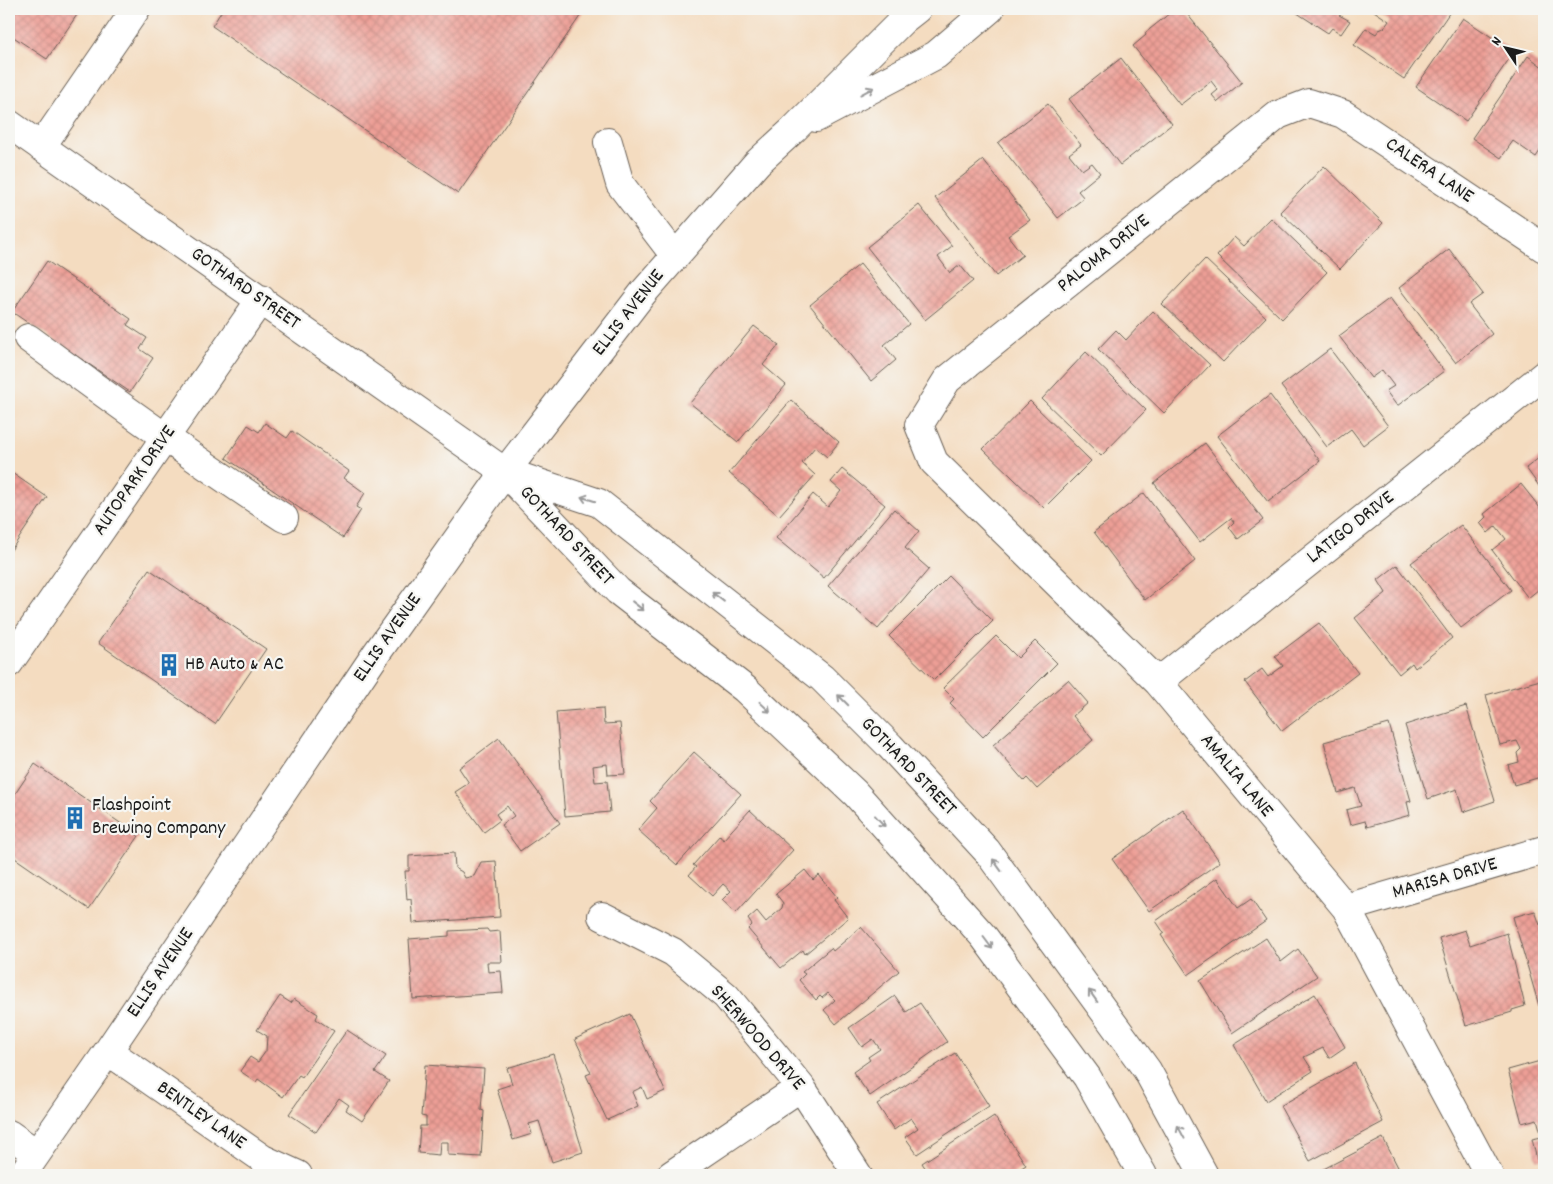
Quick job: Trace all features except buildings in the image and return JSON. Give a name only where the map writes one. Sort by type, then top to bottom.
[{"type":"street","points":[[41,147],[136,9]]},
{"type":"street","name":"ELLIS AVENUE","points":[[29,1164],[108,1051],[376,654],[505,472],[642,293],[757,163],[793,130],[903,20],[917,9]]},
{"type":"street","name":"ELLIS AVENUE","points":[[793,130],[936,55],[990,9]]},
{"type":"street","name":"CALERA LANE","points":[[1309,104],[1343,114],[1544,248]]},
{"type":"street","name":"PALOMA DRIVE","points":[[919,426],[947,380],[1278,115],[1309,104]]},
{"type":"street","name":"GOTHARD STREET","points":[[9,124],[505,472],[618,591],[745,689],[855,793],[984,937],[1087,1077],[1143,1175]]},
{"type":"street","points":[[608,142],[620,184],[675,256]]},
{"type":"street","name":"AUTOPARK DRIVE","points":[[9,663],[261,299]]},
{"type":"street","points":[[28,338],[165,438],[284,518]]},
{"type":"street","name":"LATIGO DRIVE","points":[[1158,682],[1544,375]]},
{"type":"street","name":"AMALIA LANE","points":[[919,426],[934,462],[1158,682],[1346,908],[1489,1175]]},
{"type":"street","name":"GOTHARD STREET","points":[[505,472],[599,503],[822,678],[890,746],[987,850],[1148,1070],[1204,1175]]},
{"type":"street","name":"MARISA DRIVE","points":[[1346,908],[1544,850]]},
{"type":"street","name":"SHERWOOD DRIVE","points":[[602,916],[673,952],[726,996],[801,1087],[858,1175]]},
{"type":"street","name":"BENTLEY LANE","points":[[108,1051],[257,1167],[298,1175]]},
{"type":"street","points":[[671,1175],[801,1087]]},
{"type":"street","points":[[9,1134],[29,1164]]},
{"type":"place","name":"HB Auto & AC","points":[[169,665]]},
{"type":"place","name":"Flashpoint Brewing Company","points":[[75,818]]}]
